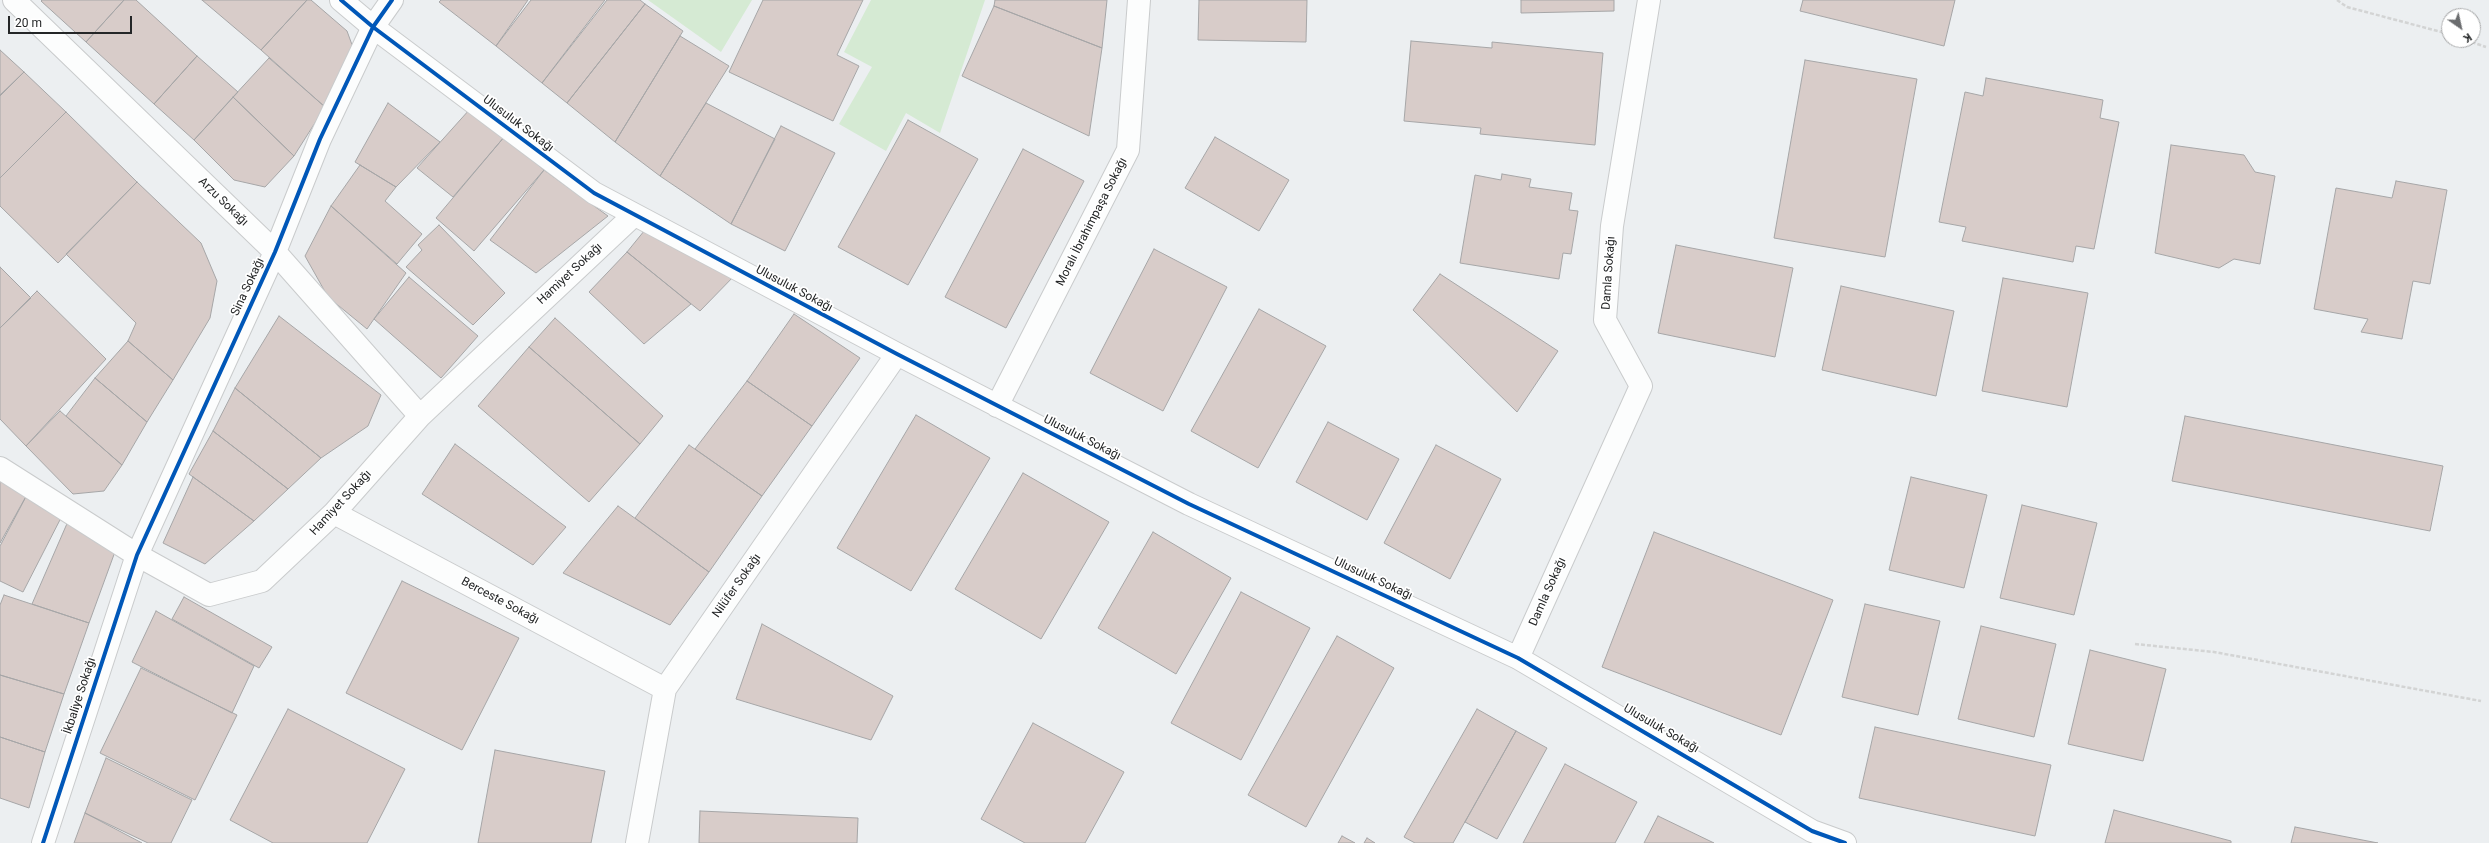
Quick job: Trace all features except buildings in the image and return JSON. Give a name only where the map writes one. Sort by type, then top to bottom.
[{"type":"street","name":"Arzu Sokağı","points":[[14,0],[275,252],[420,416]]},
{"type":"street","name":"Ulusuluk Sokağı","points":[[340,0],[373,27],[594,193],[897,354],[1189,504],[1518,658],[1808,837],[1845,843]]},
{"type":"street","name":"Sina Sokağı","points":[[137,555],[275,252],[320,139],[373,27],[392,0]]},
{"type":"street","name":"Moralı İbrahimpaşa Sokağı","points":[[997,406],[1128,150],[1139,0]]},
{"type":"street","name":"Damla Sokağı","points":[[1518,658],[1641,386],[1605,320],[1612,226],[1649,0]]},
{"type":"street","name":"Hamiyet Sokağı","points":[[0,468],[137,555],[210,595],[262,581],[334,513],[420,416],[634,215]]},
{"type":"street","name":"Nilüfer Sokağı","points":[[637,843],[665,690],[897,354]]},
{"type":"street","name":"Berceste Sokağı","points":[[334,513],[665,690]]},
{"type":"street","name":"İkbaliye Sokağı","points":[[43,843],[137,555]]},
{"type":"path","points":[[2337,0],[2347,7],[2441,32]]},
{"type":"path","points":[[2481,45],[2486,47]]},
{"type":"path","points":[[2135,644],[2214,652],[2481,701]]},
{"type":"green space","points":[[648,0],[752,0],[721,52]]},
{"type":"green space","points":[[871,0],[985,0],[940,133],[906,113],[886,151],[839,124],[872,67],[844,52]]},
{"type":"cycle path","points":[[341,0],[373,27],[594,193],[897,354],[1189,504],[1518,658],[1812,831],[1845,843]]},
{"type":"cycle path","points":[[43,843],[137,555],[275,252],[320,139],[373,27],[392,0]]}]
